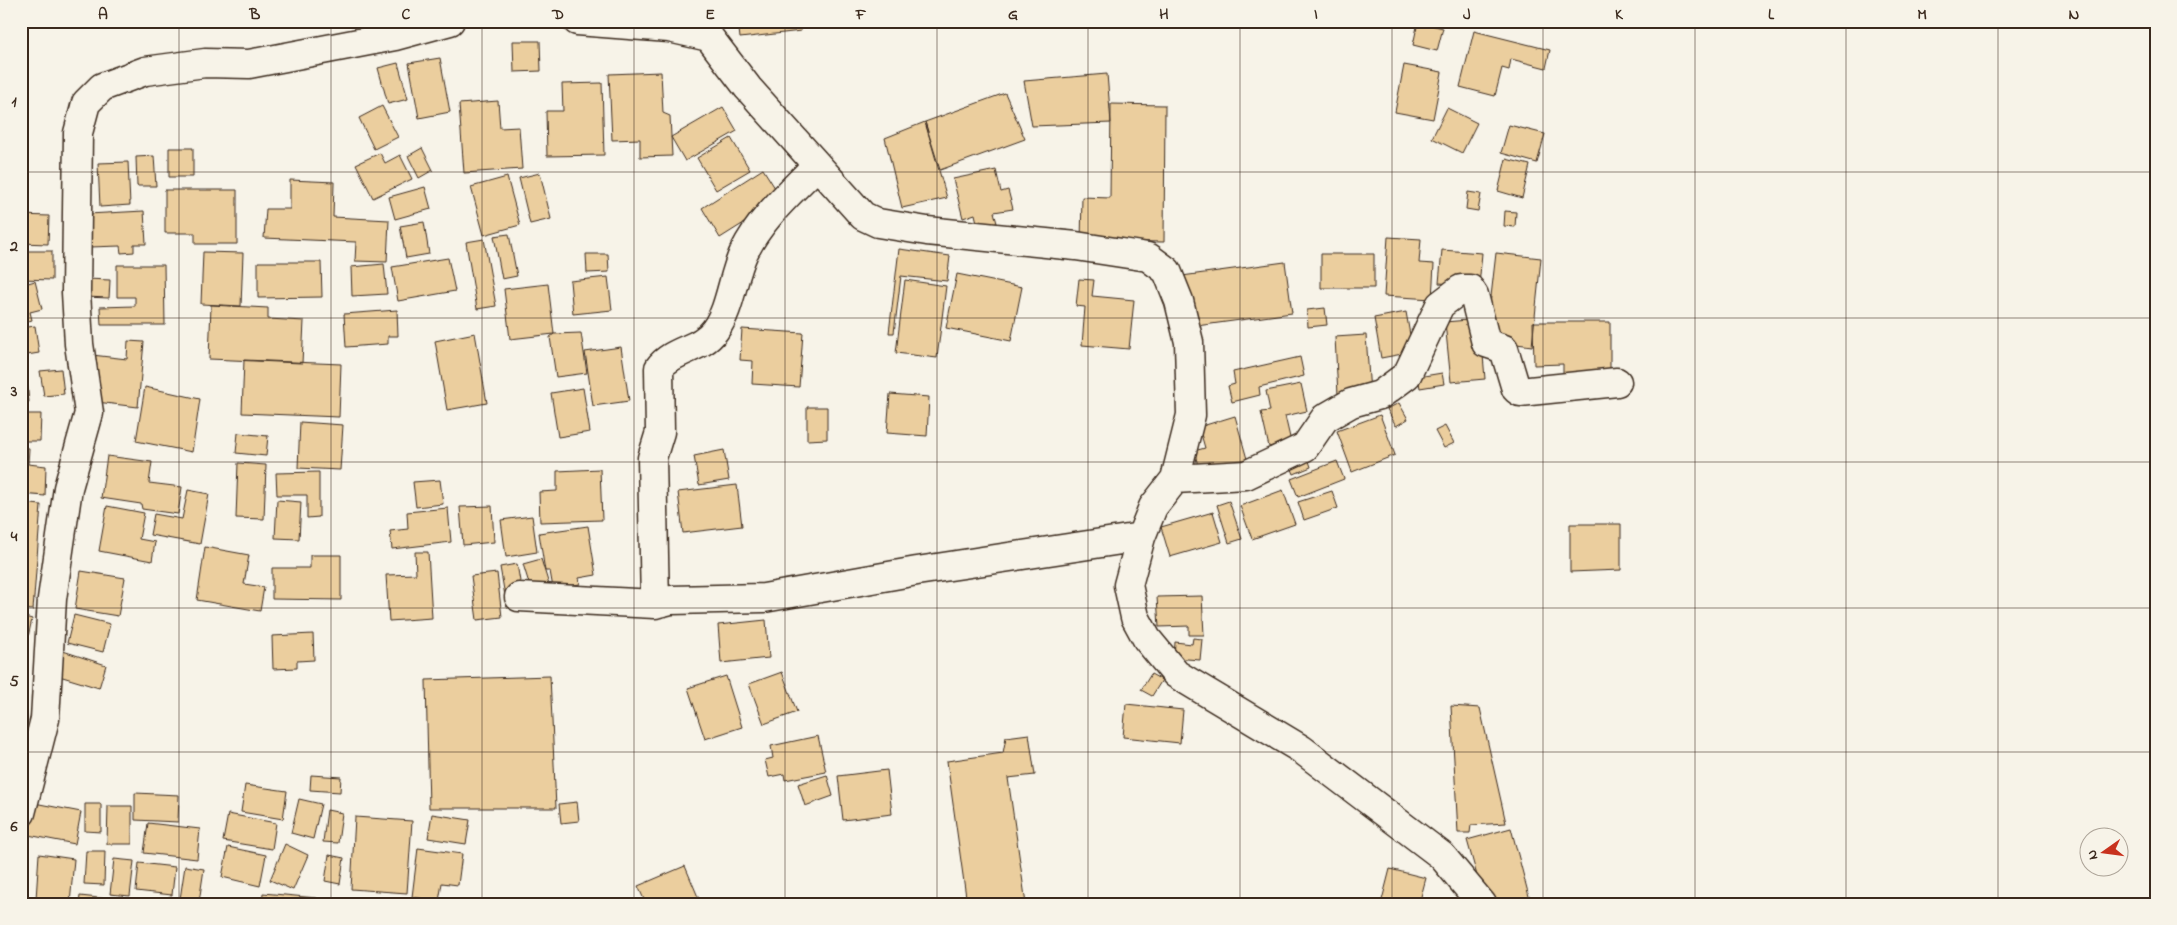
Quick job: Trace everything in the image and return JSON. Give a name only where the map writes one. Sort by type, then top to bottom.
[{"type":"street","points":[[21,813],[45,719],[52,600],[68,488],[89,413],[79,344],[76,273],[78,133],[86,103],[102,87],[145,71],[205,63],[249,64],[396,36],[450,21]]},
{"type":"street","points":[[577,21],[707,29],[748,88],[851,205],[863,216],[878,223],[927,231],[1076,246],[1148,257],[1160,264],[1167,271],[1179,301],[1189,342],[1191,415],[1175,479],[1153,507],[1141,537],[1128,585],[1135,617],[1147,639],[1176,674],[1301,749],[1442,856],[1482,904]]},
{"type":"street","points":[[655,604],[652,458],[660,432],[659,368],[664,360],[698,344],[714,332],[723,315],[743,254],[758,228],[817,165]]},
{"type":"street","points":[[1175,479],[1246,475],[1305,448],[1325,418],[1351,402],[1380,395],[1407,375],[1440,304],[1461,289],[1470,289],[1474,295],[1486,343],[1504,349],[1516,389],[1520,392],[1617,382]]},
{"type":"street","points":[[519,597],[655,604],[671,600],[764,598],[917,571],[1141,537]]},
{"type":"building","points":[[738,21],[800,21],[801,31],[740,38]]},
{"type":"building","points":[[1418,22],[1443,28],[1437,51],[1413,45]]},
{"type":"building","points":[[1474,31],[1550,50],[1546,68],[1511,59],[1509,70],[1502,68],[1495,96],[1460,87]]},
{"type":"building","points":[[513,41],[540,41],[541,71],[514,72]]},
{"type":"building","points":[[440,58],[450,112],[419,118],[409,63]]},
{"type":"building","points":[[398,63],[408,99],[388,104],[378,68]]},
{"type":"building","points":[[1404,65],[1442,72],[1433,119],[1395,112]]},
{"type":"building","points":[[661,72],[663,113],[670,116],[672,156],[640,157],[640,139],[612,140],[609,74]]},
{"type":"building","points":[[1107,74],[1111,123],[1032,126],[1024,81]]},
{"type":"building","points":[[602,83],[604,155],[547,156],[546,111],[563,111],[562,84]]},
{"type":"building","points":[[1005,93],[1025,139],[940,170],[925,122]]},
{"type":"building","points":[[498,101],[500,128],[519,127],[522,169],[464,173],[459,104]]},
{"type":"building","points":[[1111,104],[1165,105],[1164,242],[1081,241],[1082,197],[1110,198]]},
{"type":"building","points":[[382,106],[398,137],[374,149],[359,118]]},
{"type":"building","points":[[723,107],[737,131],[685,161],[671,137]]},
{"type":"building","points":[[1447,108],[1477,123],[1462,153],[1432,138]]},
{"type":"building","points":[[925,122],[947,198],[902,208],[885,138]]},
{"type":"building","points":[[1509,125],[1545,134],[1537,163],[1501,153]]},
{"type":"building","points":[[731,138],[750,170],[716,190],[697,158]]},
{"type":"building","points":[[169,148],[193,148],[193,177],[169,177]]},
{"type":"building","points":[[422,148],[433,170],[419,178],[408,156]]},
{"type":"building","points":[[380,153],[385,163],[400,155],[412,179],[373,198],[356,164]]},
{"type":"building","points":[[154,156],[156,186],[137,186],[136,157]]},
{"type":"building","points":[[1506,159],[1530,165],[1522,198],[1498,191]]},
{"type":"building","points":[[128,162],[130,205],[100,207],[98,163]]},
{"type":"building","points":[[763,169],[782,199],[720,238],[702,208]]},
{"type":"building","points":[[996,170],[1001,192],[1008,190],[1013,209],[994,212],[997,223],[978,227],[975,214],[963,218],[953,179]]},
{"type":"building","points":[[540,173],[551,219],[530,224],[519,178]]},
{"type":"building","points":[[507,177],[520,225],[484,235],[471,187]]},
{"type":"building","points":[[290,180],[334,182],[333,217],[389,220],[387,262],[355,261],[356,242],[264,238],[266,209],[290,209]]},
{"type":"building","points":[[425,187],[431,209],[395,219],[389,197]]},
{"type":"building","points":[[165,190],[237,190],[237,244],[195,244],[195,233],[165,233]]},
{"type":"building","points":[[1468,192],[1481,194],[1478,211],[1466,209]]},
{"type":"building","points":[[144,211],[146,244],[134,244],[134,252],[121,253],[120,246],[90,247],[88,214]]},
{"type":"building","points":[[1505,211],[1516,212],[1515,227],[1504,226]]},
{"type":"building","points":[[21,215],[49,216],[48,244],[21,243]]},
{"type":"building","points":[[424,222],[429,254],[406,258],[400,226]]},
{"type":"building","points":[[509,234],[517,276],[502,279],[494,236]]},
{"type":"building","points":[[1388,237],[1421,239],[1419,263],[1434,264],[1432,299],[1384,296]]},
{"type":"building","points":[[484,239],[496,306],[477,309],[466,242]]},
{"type":"building","points":[[899,249],[950,256],[947,281],[901,276],[894,333],[889,333]]},
{"type":"building","points":[[1442,250],[1482,253],[1479,286],[1439,283]]},
{"type":"building","points":[[21,251],[52,251],[52,280],[21,279]]},
{"type":"building","points":[[203,252],[243,253],[241,306],[201,304]]},
{"type":"building","points":[[1496,253],[1541,258],[1532,346],[1486,340]]},
{"type":"building","points":[[586,254],[608,254],[609,272],[587,273]]},
{"type":"building","points":[[1321,254],[1374,254],[1374,288],[1321,288]]},
{"type":"building","points":[[448,258],[455,291],[398,301],[392,267]]},
{"type":"building","points":[[258,262],[321,262],[322,297],[258,298]]},
{"type":"building","points":[[1285,262],[1292,313],[1189,327],[1182,276]]},
{"type":"building","points":[[384,264],[387,294],[352,296],[351,267]]},
{"type":"building","points":[[117,265],[164,265],[165,325],[101,325],[100,307],[135,306],[135,297],[117,297]]},
{"type":"building","points":[[957,274],[1022,287],[1011,341],[946,328]]},
{"type":"building","points":[[608,277],[612,310],[573,314],[570,281]]},
{"type":"building","points":[[86,279],[110,280],[109,298],[85,297]]},
{"type":"building","points":[[1079,279],[1094,280],[1092,296],[1134,300],[1129,349],[1082,345],[1085,307],[1076,306]]},
{"type":"building","points":[[905,280],[946,286],[937,358],[896,353]]},
{"type":"building","points":[[35,281],[42,309],[30,312],[32,320],[21,323],[21,285]]},
{"type":"building","points":[[548,284],[554,334],[510,339],[504,289]]},
{"type":"building","points":[[211,305],[268,308],[268,319],[304,321],[302,363],[209,359]]},
{"type":"building","points":[[1325,308],[1327,325],[1308,327],[1307,310]]},
{"type":"building","points":[[397,310],[398,336],[388,336],[388,344],[346,347],[344,314]]},
{"type":"building","points":[[1406,312],[1413,352],[1381,358],[1374,318]]},
{"type":"building","points":[[1480,319],[1485,379],[1451,382],[1445,322]]},
{"type":"building","points":[[1533,322],[1610,322],[1610,388],[1542,388],[1542,376],[1563,376],[1563,364],[1534,365]]},
{"type":"building","points":[[35,326],[39,353],[21,356],[21,328]]},
{"type":"building","points":[[742,329],[803,333],[799,387],[752,384],[753,361],[740,360]]},
{"type":"building","points":[[475,333],[487,403],[447,410],[435,341]]},
{"type":"building","points":[[581,333],[587,373],[556,377],[550,337],[554,334]]},
{"type":"building","points":[[1366,335],[1370,393],[1338,395],[1335,337]]},
{"type":"building","points":[[128,341],[144,342],[138,407],[88,401],[92,355],[127,359]]},
{"type":"building","points":[[621,347],[629,401],[593,406],[585,352]]},
{"type":"building","points":[[1300,357],[1304,376],[1259,387],[1260,395],[1232,402],[1228,386],[1235,384],[1233,372]]},
{"type":"building","points":[[244,360],[341,364],[339,417],[242,413]]},
{"type":"building","points":[[61,369],[64,394],[44,396],[40,371]]},
{"type":"building","points":[[26,370],[29,402],[21,403],[21,371]]},
{"type":"building","points":[[1442,373],[1444,384],[1420,388],[1418,377]]},
{"type":"building","points":[[1301,384],[1307,411],[1285,416],[1291,442],[1269,447],[1261,412],[1270,411],[1266,391]]},
{"type":"building","points":[[145,387],[200,399],[192,452],[136,441]]},
{"type":"building","points":[[583,388],[590,432],[558,437],[551,393]]},
{"type":"building","points":[[890,394],[929,397],[927,436],[887,433]]},
{"type":"building","points":[[1399,403],[1408,419],[1396,426],[1387,409]]},
{"type":"building","points":[[807,407],[827,407],[827,439],[807,440]]},
{"type":"building","points":[[21,414],[41,414],[40,441],[21,441]]},
{"type":"building","points":[[1380,415],[1395,455],[1352,472],[1337,431]]},
{"type":"building","points":[[1235,416],[1247,459],[1211,469],[1209,462],[1198,465],[1194,451],[1205,448],[1199,427]]},
{"type":"building","points":[[300,422],[343,425],[340,470],[298,468]]},
{"type":"building","points":[[1445,426],[1454,443],[1444,448],[1435,431]]},
{"type":"building","points":[[238,433],[268,436],[266,456],[236,453]]},
{"type":"building","points":[[21,447],[29,448],[28,464],[46,466],[45,496],[21,494]]},
{"type":"building","points":[[724,450],[729,480],[699,485],[694,456]]},
{"type":"building","points":[[1307,455],[1311,467],[1294,474],[1289,462]]},
{"type":"building","points":[[107,456],[152,462],[149,483],[182,487],[178,514],[142,509],[141,504],[101,498]]},
{"type":"building","points":[[1337,461],[1344,479],[1298,497],[1291,479]]},
{"type":"building","points":[[238,463],[266,465],[264,519],[236,518]]},
{"type":"building","points":[[600,469],[602,520],[540,522],[539,492],[557,491],[557,471]]},
{"type":"building","points":[[319,472],[319,517],[307,518],[307,495],[277,495],[276,473]]},
{"type":"building","points":[[440,480],[443,504],[416,507],[413,482]]},
{"type":"building","points":[[737,485],[742,526],[683,533],[678,492]]},
{"type":"building","points":[[188,490],[209,494],[200,544],[150,535],[154,514],[182,519]]},
{"type":"building","points":[[1283,490],[1295,524],[1252,539],[1240,506]]},
{"type":"building","points":[[1332,491],[1338,508],[1304,520],[1298,502]]},
{"type":"building","points":[[277,500],[301,502],[299,539],[275,538]]},
{"type":"building","points":[[1229,501],[1242,539],[1229,543],[1217,505]]},
{"type":"building","points":[[21,503],[41,505],[33,610],[21,609]]},
{"type":"building","points":[[107,506],[144,513],[139,539],[155,542],[152,561],[99,551]]},
{"type":"building","points":[[492,506],[494,542],[463,545],[460,507]]},
{"type":"building","points":[[448,508],[451,542],[392,549],[390,531],[408,529],[407,512]]},
{"type":"building","points":[[1213,512],[1222,542],[1170,557],[1161,527]]},
{"type":"building","points":[[532,516],[537,552],[506,557],[501,520]]},
{"type":"building","points":[[1570,524],[1621,524],[1621,570],[1570,572]]},
{"type":"building","points":[[588,526],[596,575],[579,578],[580,584],[553,588],[550,571],[545,571],[539,533]]},
{"type":"building","points":[[205,547],[249,555],[244,584],[264,587],[260,611],[197,600]]},
{"type":"building","points":[[415,552],[428,552],[432,618],[389,621],[386,575],[416,574]]},
{"type":"building","points":[[310,555],[341,555],[341,600],[272,599],[272,568],[310,568]]},
{"type":"building","points":[[541,559],[550,588],[532,593],[523,564]]},
{"type":"building","points":[[517,564],[522,593],[505,596],[500,567]]},
{"type":"building","points":[[81,571],[125,578],[118,616],[75,609]]},
{"type":"building","points":[[497,573],[502,617],[477,620],[471,576]]},
{"type":"building","points":[[1202,596],[1204,635],[1189,635],[1189,626],[1159,627],[1157,597]]},
{"type":"building","points":[[74,615],[110,624],[103,652],[67,643]]},
{"type":"building","points":[[21,616],[32,619],[26,646],[21,645]]},
{"type":"building","points":[[766,620],[769,658],[721,663],[718,625]]},
{"type":"building","points":[[313,634],[314,660],[297,661],[297,668],[273,669],[272,636]]},
{"type":"building","points":[[1193,638],[1202,639],[1200,660],[1174,658],[1175,642],[1192,644]]},
{"type":"building","points":[[21,645],[26,646],[21,673]]},
{"type":"building","points":[[63,651],[106,665],[99,688],[56,675]]},
{"type":"building","points":[[782,672],[797,712],[764,724],[749,684]]},
{"type":"building","points":[[1151,674],[1162,680],[1152,696],[1141,690]]},
{"type":"building","points":[[550,676],[556,808],[429,808],[426,680]]},
{"type":"building","points":[[726,676],[742,727],[705,739],[688,688]]},
{"type":"building","points":[[1126,704],[1183,710],[1180,743],[1123,737]]},
{"type":"building","points":[[1451,706],[1480,708],[1506,823],[1471,825],[1470,833],[1458,833]]},
{"type":"building","points":[[21,711],[26,712],[21,739]]},
{"type":"building","points":[[1029,734],[1035,775],[1008,778],[1026,904],[967,904],[947,761],[1003,753],[1006,737]]},
{"type":"building","points":[[818,736],[826,772],[785,780],[784,774],[769,777],[765,760],[773,758],[771,746]]},
{"type":"building","points":[[887,770],[892,814],[843,820],[838,776]]},
{"type":"building","points":[[311,775],[341,777],[340,792],[310,790]]},
{"type":"building","points":[[827,775],[833,796],[805,806],[798,784]]},
{"type":"building","points":[[245,785],[287,791],[283,819],[241,812]]},
{"type":"building","points":[[135,793],[179,795],[178,822],[135,820]]},
{"type":"building","points":[[299,799],[321,804],[313,839],[291,833]]},
{"type":"building","points":[[29,802],[81,812],[75,844],[23,834]]},
{"type":"building","points":[[577,802],[579,821],[561,823],[559,804]]},
{"type":"building","points":[[85,804],[101,804],[101,832],[85,831]]},
{"type":"building","points":[[108,806],[132,806],[132,844],[107,844]]},
{"type":"building","points":[[327,810],[342,813],[338,843],[323,842]]},
{"type":"building","points":[[228,814],[276,823],[272,849],[223,841]]},
{"type":"building","points":[[432,814],[470,820],[466,844],[428,838]]},
{"type":"building","points":[[355,817],[412,821],[407,893],[351,889]]},
{"type":"building","points":[[148,823],[200,829],[197,859],[144,853]]},
{"type":"building","points":[[1511,828],[1531,904],[1492,904],[1483,897],[1467,840]]},
{"type":"building","points":[[285,844],[308,855],[293,890],[270,880]]},
{"type":"building","points":[[228,847],[266,855],[260,886],[222,877]]},
{"type":"building","points":[[418,848],[462,854],[458,885],[442,883],[439,901],[412,897]]},
{"type":"building","points":[[86,851],[105,851],[104,885],[84,884]]},
{"type":"building","points":[[39,854],[74,859],[70,904],[36,899]]},
{"type":"building","points":[[329,855],[344,858],[340,884],[325,881]]},
{"type":"building","points":[[114,859],[134,861],[130,896],[110,894]]},
{"type":"building","points":[[139,863],[175,867],[172,895],[136,891]]},
{"type":"building","points":[[185,866],[204,869],[199,902],[180,899]]},
{"type":"building","points":[[685,866],[701,904],[646,904],[638,886]]},
{"type":"building","points":[[1390,869],[1426,878],[1419,904],[1381,904]]},
{"type":"building","points":[[263,893],[317,898],[317,904],[262,904]]},
{"type":"building","points":[[80,896],[108,899],[108,904],[79,904]]}]
